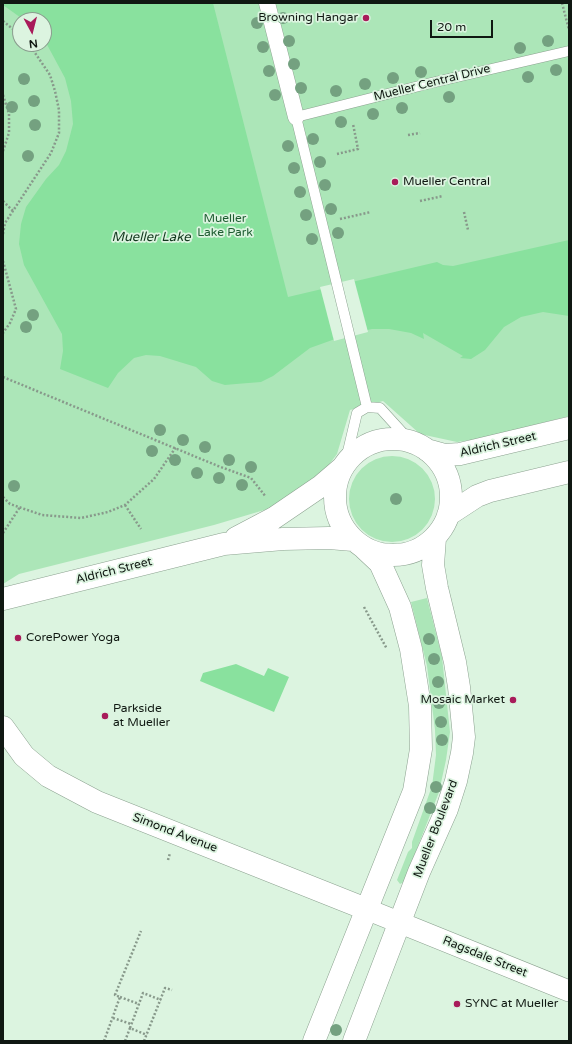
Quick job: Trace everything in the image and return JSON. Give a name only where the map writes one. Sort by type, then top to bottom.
[{"type":"street","points":[[267,3],[296,117]]},
{"type":"street","name":"Aldrich Street","points":[[418,446],[445,455],[460,454],[569,428]]},
{"type":"street","points":[[314,1041],[414,791],[421,749],[420,706],[411,649],[400,607],[380,564],[358,544],[339,521],[334,500],[335,487],[344,466],[364,447],[380,440],[398,439],[418,446],[440,462],[448,478],[451,497],[448,515],[441,530],[435,538],[420,549],[400,555],[377,553],[358,544]]},
{"type":"street","name":"Aldrich Street","points":[[224,544],[247,534],[274,518],[321,486],[344,466]]},
{"type":"street","points":[[448,515],[477,496],[490,491],[569,472]]},
{"type":"street","name":"Aldrich Street","points":[[3,599],[224,544],[283,539],[321,538],[358,544]]},
{"type":"street","name":"Mueller Boulevard","points":[[354,1041],[456,781],[464,737],[456,662],[437,588],[433,565],[435,538]]},
{"type":"street","name":"Simond Avenue","points":[[3,727],[24,756],[48,776],[97,802],[366,908]]},
{"type":"street","name":"Ragsdale Street","points":[[366,908],[569,991]]},
{"type":"lane","name":"Mueller Central Drive","points":[[296,117],[431,83],[569,51]]},
{"type":"lane","points":[[296,117],[358,364],[367,407]]},
{"type":"lane","points":[[344,466],[357,413],[367,407],[380,408],[418,446]]},
{"type":"path","points":[[562,3],[569,30]]},
{"type":"path","points":[[3,21],[12,28]]},
{"type":"path","points":[[3,234],[5,223],[51,153],[59,133],[59,110],[50,74],[35,52]]},
{"type":"path","points":[[3,94],[9,114],[8,133],[3,151]]},
{"type":"path","points":[[337,154],[358,149],[353,124]]},
{"type":"path","points":[[408,135],[420,133]]},
{"type":"path","points":[[420,201],[444,196]]},
{"type":"path","points":[[3,201],[13,210]]},
{"type":"path","points":[[340,218],[371,212]]},
{"type":"path","points":[[464,212],[468,230]]},
{"type":"path","points":[[3,261],[16,309],[10,323],[3,333]]},
{"type":"path","points":[[3,377],[176,447],[218,466],[251,478],[266,497]]},
{"type":"path","points":[[3,497],[10,504],[42,515],[81,518],[108,512],[125,505],[154,479],[176,447]]},
{"type":"path","points":[[125,505],[141,529]]},
{"type":"path","points":[[3,533],[20,507]]},
{"type":"path","points":[[364,607],[390,655]]},
{"type":"path","points":[[168,860],[170,853]]},
{"type":"path","points":[[139,1004],[115,995],[141,931]]},
{"type":"path","points":[[144,1041],[165,988],[172,990]]},
{"type":"path","points":[[125,1041],[143,993],[161,1000]]},
{"type":"path","points":[[104,1041],[120,997]]},
{"type":"path","points":[[113,1018],[131,1024]]},
{"type":"path","points":[[130,1028],[147,1035]]},
{"type":"green space","name":"Mueller Lake Park","points":[[3,3],[569,3],[569,416],[484,438],[457,442],[420,434],[383,401],[350,410],[337,454],[322,474],[271,508],[214,525],[19,574],[3,584]]},
{"type":"green space","points":[[392,456],[408,459],[416,463],[428,475],[432,483],[435,499],[432,515],[428,523],[416,535],[408,539],[392,542],[376,539],[368,535],[356,523],[352,515],[349,499],[352,483],[356,475],[368,463],[376,459]]},
{"type":"green space","points":[[427,598],[442,657],[450,732],[439,792],[404,882],[400,884],[397,880],[408,852],[412,848],[412,842],[432,786],[436,755],[435,730],[427,666],[411,602]]},
{"type":"water","name":"Mueller Lake","points":[[3,3],[213,3],[288,297],[437,262],[443,265],[453,266],[569,240],[569,316],[543,312],[521,317],[504,327],[485,350],[471,359],[460,358],[463,356],[423,333],[424,339],[411,333],[389,329],[372,329],[349,334],[310,348],[273,376],[261,382],[225,385],[212,381],[196,367],[160,356],[146,355],[134,358],[118,373],[108,388],[60,369],[63,351],[62,334],[24,265],[19,244],[21,224],[26,207],[46,179],[59,165],[66,151],[73,124],[71,101],[65,78],[51,52],[52,12],[13,12],[3,5]]},
{"type":"water","points":[[236,664],[264,676],[268,668],[289,677],[274,712],[200,681],[203,673]]},
{"type":"pier","points":[[354,279],[368,332],[334,341],[320,287]]},
{"type":"place","name":"Browning Hangar","points":[[366,18]]},
{"type":"place","name":"Mueller Central","points":[[395,182]]},
{"type":"place","name":"CorePower Yoga","points":[[18,638]]},
{"type":"place","name":"Mosaic Market","points":[[513,700]]},
{"type":"place","name":"Parkside at Mueller","points":[[105,716]]},
{"type":"place","name":"SYNC at Mueller","points":[[457,1004]]}]
